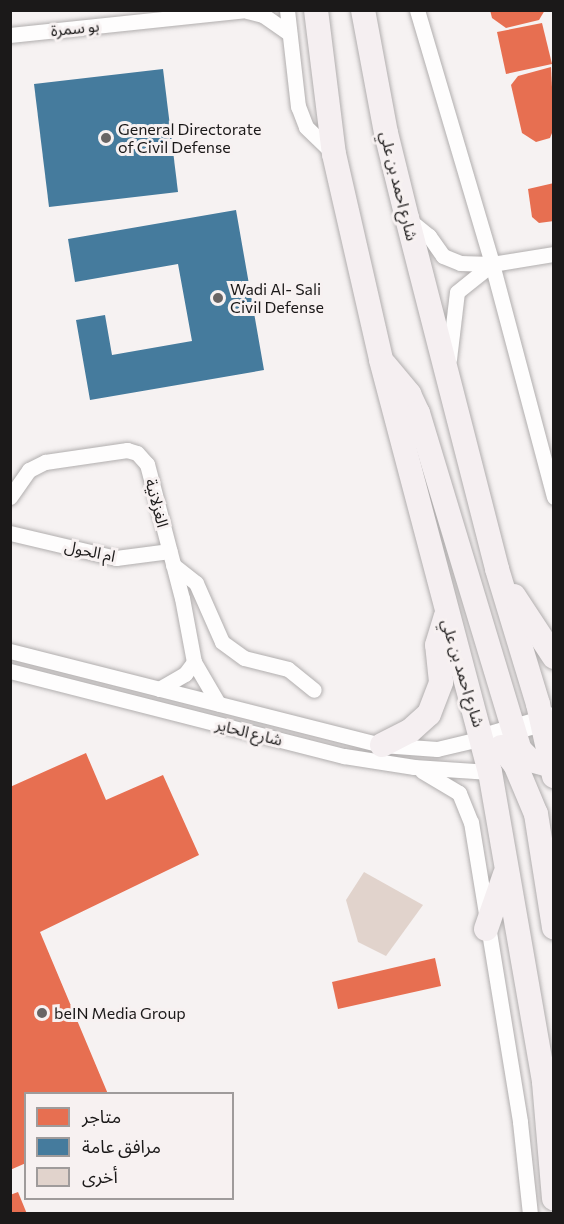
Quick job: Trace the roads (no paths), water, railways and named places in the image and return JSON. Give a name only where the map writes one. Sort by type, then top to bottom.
[{"type":"main road","name":"شارع احمد بن علي","points":[[316,10],[334,154],[381,360],[446,616],[483,738],[490,772],[544,1082],[554,1198]]},
{"type":"main road","name":"شارع احمد بن علي","points":[[363,10],[386,134],[407,218],[497,569],[549,730],[553,769]]},
{"type":"main road","points":[[381,360],[409,394],[418,413],[512,728],[516,758],[536,814],[554,928]]},
{"type":"main road","points":[[497,569],[554,657]]},
{"type":"main road","points":[[382,745],[410,732],[429,714],[441,682],[437,645],[446,616]]},
{"type":"main road","points":[[483,738],[512,728],[549,730]]},
{"type":"main road","points":[[490,772],[516,758],[549,730]]},
{"type":"main road","points":[[483,738],[516,758],[530,760],[553,769]]},
{"type":"main road","points":[[486,929],[506,872]]},
{"type":"street","points":[[287,10],[302,116],[313,136],[334,154]]},
{"type":"street","points":[[417,10],[492,264],[554,497]]},
{"type":"street","name":"بو سمرة","points":[[10,35],[248,11],[262,15],[289,33]]},
{"type":"street","points":[[407,218],[429,236],[447,259],[460,263],[492,264],[554,254]]},
{"type":"street","points":[[448,374],[457,292],[492,264]]},
{"type":"street","name":"الغزلانية","points":[[10,497],[29,470],[45,462],[127,450],[137,453],[147,464],[194,662],[218,703]]},
{"type":"street","name":"ام الحول","points":[[10,533],[116,558],[171,558]]},
{"type":"street","points":[[171,558],[196,583],[222,642],[244,658],[288,669],[314,690]]},
{"type":"street","name":"شارع الحاير","points":[[10,651],[382,745],[437,749],[483,738]]},
{"type":"street","points":[[159,689],[185,674],[194,662]]},
{"type":"street","name":"شارع الحاير","points":[[10,671],[309,748],[414,767],[490,772]]},
{"type":"street","points":[[414,767],[443,782],[465,803],[520,1122],[530,1214]]},
{"type":"place","name":"General Directorate of Civil Defense","points":[[106,138]]},
{"type":"place","name":"Wadi Al- Sali Civil Defense","points":[[218,298]]},
{"type":"place","name":"beIN Media Group","points":[[42,1013]]}]
